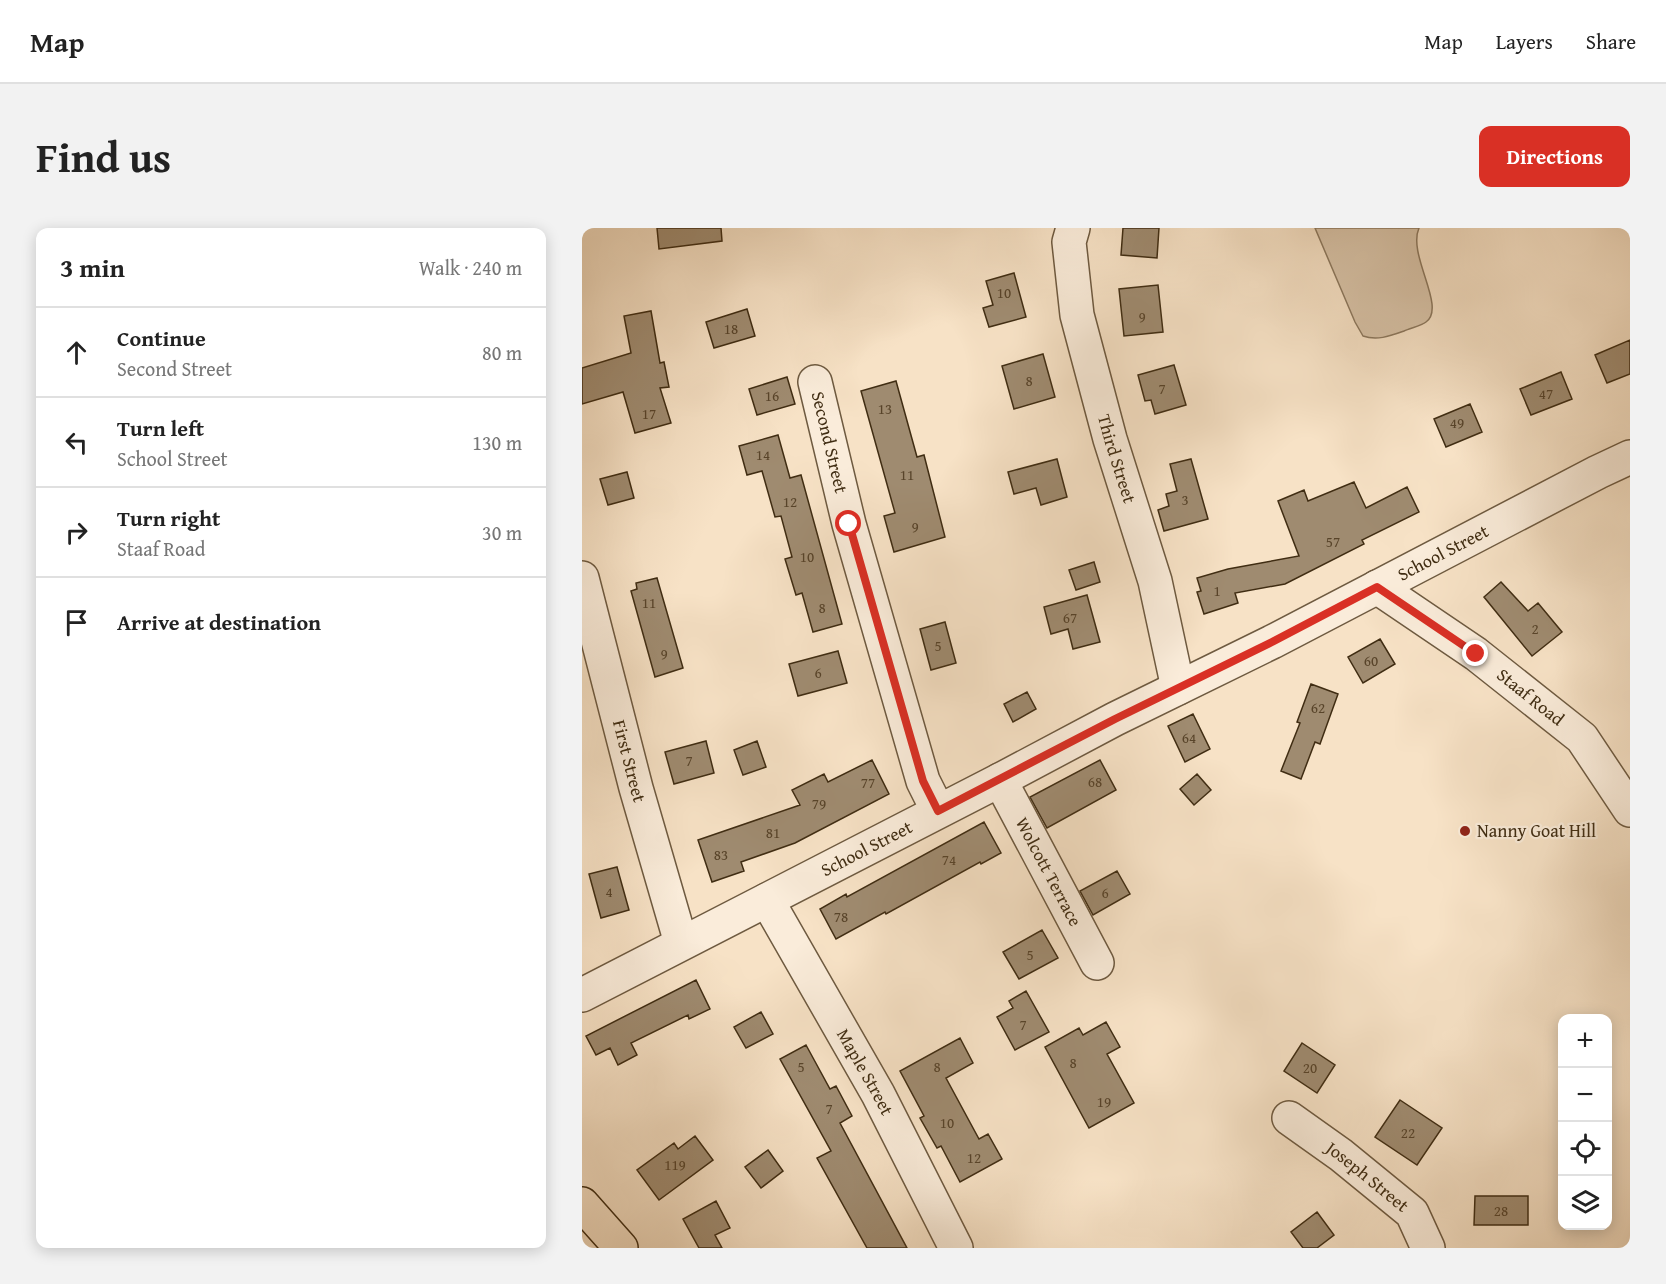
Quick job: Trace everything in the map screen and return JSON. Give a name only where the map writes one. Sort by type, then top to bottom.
[{"type":"main road","points":[[582,1204],[621,1248]]},
{"type":"street","name":"Third Street","points":[[1073,228],[1069,242],[1077,315],[1110,439],[1155,581],[1178,688]]},
{"type":"street","name":"Second Street","points":[[815,382],[849,524],[923,781],[938,811]]},
{"type":"street","name":"School Street","points":[[582,995],[1115,719],[1630,457]]},
{"type":"street","name":"First Street","points":[[582,578],[636,788],[681,943]]},
{"type":"street","name":"Staaf Road","points":[[1377,587],[1476,654],[1582,738],[1630,810]]},
{"type":"street","name":"Wolcott Terrace","points":[[1000,780],[1097,963]]},
{"type":"street","name":"Maple Street","points":[[767,900],[878,1094],[956,1248]]},
{"type":"street","name":"Joseph Street","points":[[1289,1118],[1341,1155],[1412,1213],[1428,1248]]},
{"type":"shaded area","points":[[1315,228],[1419,228],[1418,252],[1432,305],[1431,315],[1426,322],[1384,337],[1363,336]]},
{"type":"building","points":[[657,228],[721,228],[722,241],[659,249]]},
{"type":"building","points":[[1123,228],[1159,228],[1157,258],[1121,255]]},
{"type":"building","points":[[1014,273],[1026,317],[989,327],[983,308],[993,305],[986,281]]},
{"type":"building","points":[[1158,285],[1163,332],[1124,336],[1119,289]]},
{"type":"building","points":[[747,309],[755,336],[714,348],[706,322]]},
{"type":"building","points":[[651,311],[660,363],[664,362],[669,387],[660,388],[671,423],[635,433],[623,392],[582,404],[582,368],[631,353],[624,316]]},
{"type":"building","points":[[1630,340],[1630,374],[1607,383],[1595,355]]},
{"type":"building","points":[[1043,354],[1055,397],[1014,409],[1002,366]]},
{"type":"building","points":[[1174,365],[1186,405],[1155,414],[1151,400],[1145,401],[1138,375]]},
{"type":"building","points":[[1561,372],[1572,399],[1531,415],[1520,389]]},
{"type":"building","points":[[787,377],[795,404],[757,415],[749,389]]},
{"type":"building","points":[[896,381],[917,457],[924,455],[945,537],[894,552],[884,516],[895,513],[861,391]]},
{"type":"building","points":[[1470,404],[1482,432],[1446,447],[1434,419]]},
{"type":"building","points":[[778,435],[790,478],[801,475],[842,624],[813,632],[802,593],[796,595],[785,559],[792,557],[781,516],[775,517],[762,471],[747,475],[739,446]]},
{"type":"building","points":[[1057,459],[1067,497],[1041,505],[1036,488],[1014,494],[1008,472]]},
{"type":"building","points":[[1191,459],[1208,519],[1164,531],[1158,510],[1169,506],[1166,494],[1177,491],[1170,464]]},
{"type":"building","points":[[627,472],[634,498],[608,505],[600,479]]},
{"type":"building","points":[[1354,482],[1366,508],[1407,487],[1419,512],[1362,540],[1364,544],[1285,584],[1235,593],[1238,603],[1204,614],[1197,592],[1201,591],[1197,578],[1228,569],[1299,556],[1278,501],[1304,490],[1308,501]]},
{"type":"building","points":[[1094,562],[1100,582],[1076,590],[1069,570]]},
{"type":"building","points":[[657,578],[683,668],[655,677],[631,591],[637,589],[636,583]]},
{"type":"building","points":[[1501,582],[1528,611],[1538,603],[1562,632],[1532,656],[1484,597]]},
{"type":"building","points":[[1087,595],[1100,642],[1073,649],[1068,629],[1051,634],[1044,607]]},
{"type":"building","points":[[945,622],[956,663],[931,670],[920,629]]},
{"type":"building","points":[[1380,639],[1395,664],[1363,683],[1348,657]]},
{"type":"building","points":[[838,651],[847,683],[798,696],[789,664]]},
{"type":"building","points":[[1311,684],[1338,694],[1320,744],[1315,742],[1301,779],[1281,771],[1300,723],[1297,722]]},
{"type":"building","points":[[1027,692],[1036,709],[1013,722],[1004,704]]},
{"type":"building","points":[[1193,714],[1210,749],[1185,762],[1168,726]]},
{"type":"building","points":[[706,741],[714,773],[674,784],[665,752]]},
{"type":"building","points":[[757,741],[766,767],[743,775],[734,750]]},
{"type":"building","points":[[872,760],[889,794],[795,843],[741,862],[744,871],[712,882],[698,840],[800,805],[792,790],[824,774],[828,782]]},
{"type":"building","points":[[1100,760],[1116,790],[1047,828],[1030,797]]},
{"type":"building","points":[[1197,774],[1211,790],[1194,805],[1180,789]]},
{"type":"building","points":[[984,822],[1001,853],[836,939],[820,909],[846,894],[847,897]]},
{"type":"building","points":[[617,867],[629,910],[601,918],[589,874]]},
{"type":"building","points":[[1117,871],[1130,894],[1093,915],[1080,891]]},
{"type":"building","points":[[1042,930],[1058,958],[1019,979],[1003,952]]},
{"type":"building","points":[[696,980],[710,1009],[689,1019],[688,1015],[631,1043],[637,1055],[618,1065],[610,1048],[596,1055],[586,1036]]},
{"type":"building","points":[[1026,991],[1049,1032],[1015,1050],[997,1017],[1013,1008],[1009,1001]]},
{"type":"building","points":[[761,1012],[773,1034],[746,1048],[734,1027]]},
{"type":"building","points":[[1106,1022],[1120,1047],[1107,1054],[1134,1103],[1089,1128],[1045,1047],[1079,1028],[1083,1035]]},
{"type":"building","points":[[960,1038],[973,1063],[946,1078],[979,1139],[988,1134],[1002,1159],[960,1182],[941,1146],[937,1148],[920,1118],[924,1116],[900,1071]]},
{"type":"building","points":[[1302,1043],[1335,1065],[1317,1093],[1284,1071]]},
{"type":"building","points":[[806,1045],[830,1089],[836,1086],[852,1116],[840,1123],[907,1248],[867,1248],[817,1158],[831,1151],[780,1059]]},
{"type":"building","points":[[1400,1100],[1442,1128],[1417,1165],[1375,1137]]},
{"type":"building","points":[[695,1136],[713,1160],[659,1200],[637,1170],[674,1143],[678,1149]]},
{"type":"building","points":[[768,1150],[783,1171],[761,1188],[745,1167]]},
{"type":"building","points":[[1475,1196],[1528,1196],[1528,1225],[1474,1225]]},
{"type":"building","points":[[716,1201],[730,1228],[715,1235],[722,1248],[699,1248],[683,1219]]},
{"type":"building","points":[[1317,1212],[1334,1235],[1317,1248],[1303,1248],[1291,1232]]},
{"type":"place","name":"Nanny Goat Hill","points":[[1465,831]]},
{"type":"route","points":[[849,524],[923,781],[938,811],[1377,587],[1476,654]]}]
